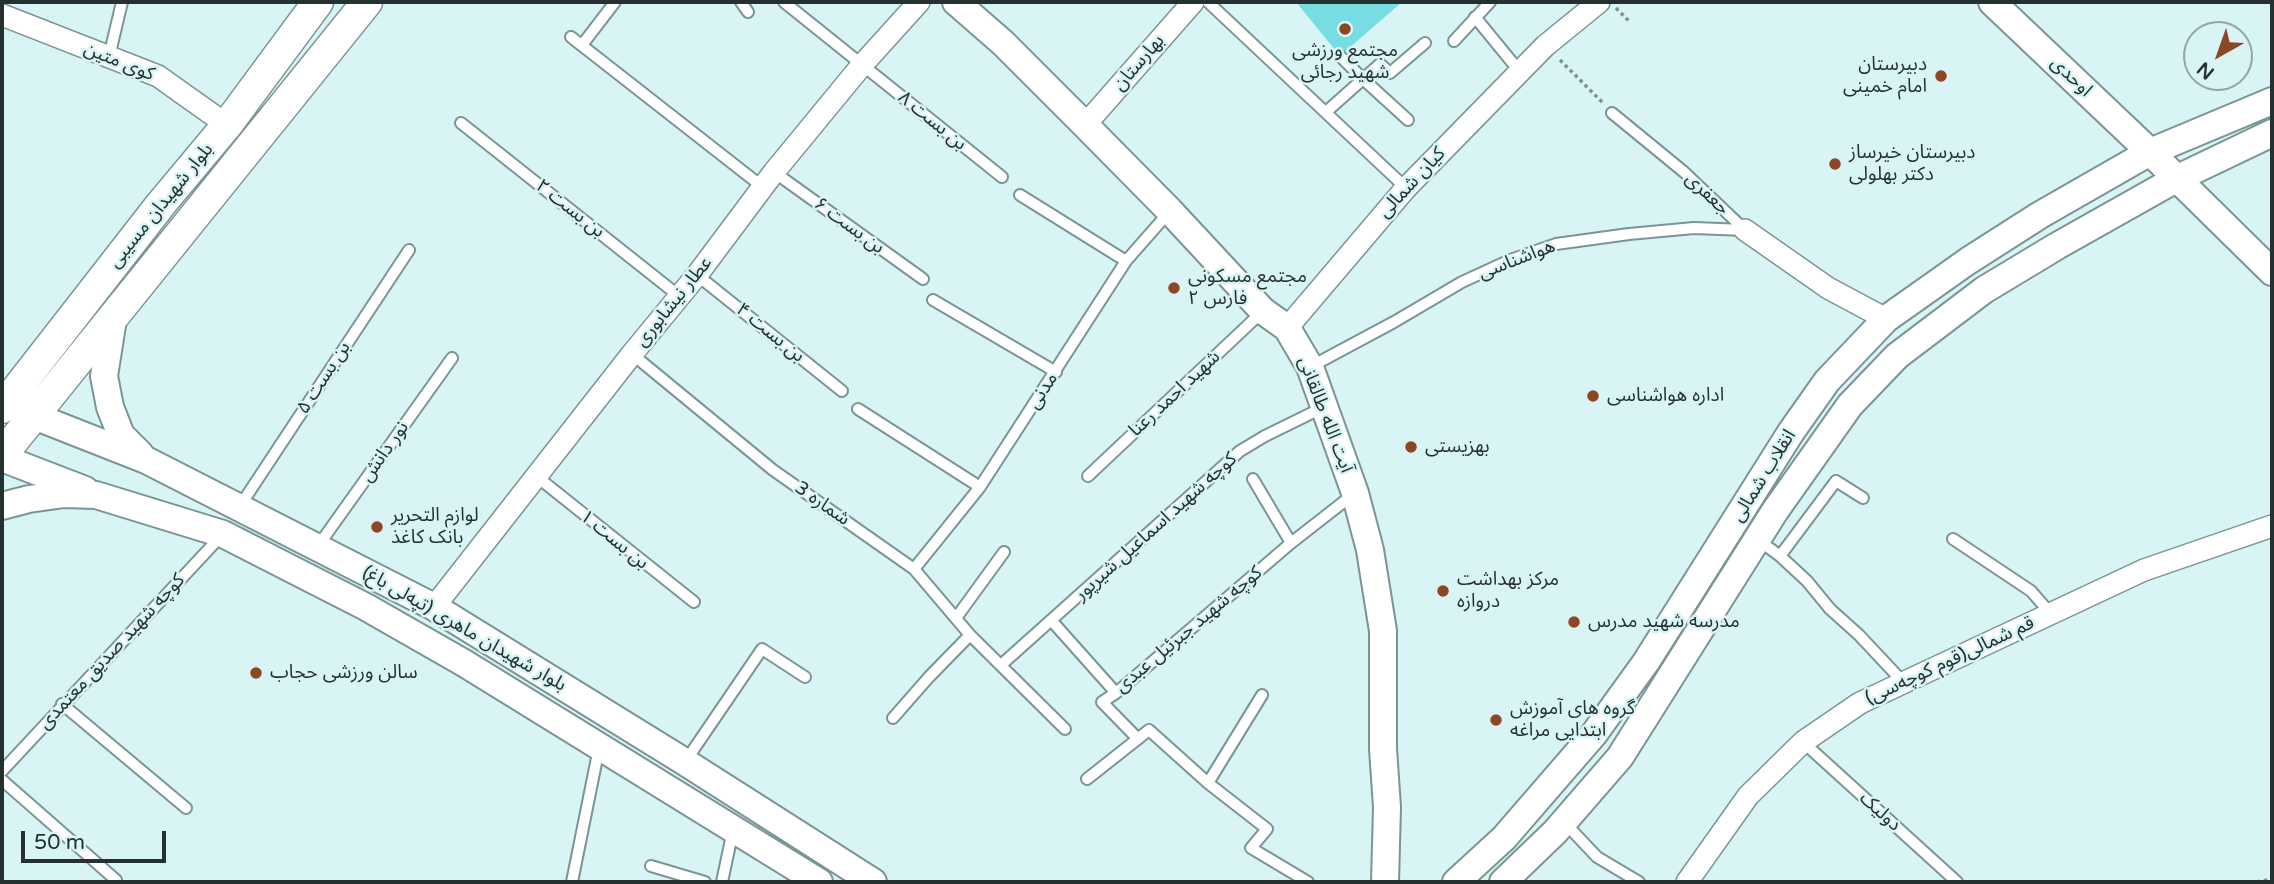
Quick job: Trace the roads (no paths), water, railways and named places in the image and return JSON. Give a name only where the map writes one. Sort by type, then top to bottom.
[{"type":"main road","name":"بلوار شهیدان مسیبی","points":[[2,408],[160,204],[227,125],[316,2]]},
{"type":"main road","name":"بلوار شهیدان مسیبی","points":[[2,456],[367,2]]},
{"type":"main road","points":[[71,320],[74,332],[81,339],[104,330]]},
{"type":"main road","points":[[2,408],[34,416]]},
{"type":"street","name":"عطار نیشابوری","points":[[434,607],[769,180],[862,65],[919,2]]},
{"type":"street","name":"آیت الله طالقانی","points":[[956,2],[1003,43],[1085,125],[1263,311],[1287,328],[1310,367],[1355,493],[1370,550],[1383,631],[1383,749],[1387,807],[1385,882]]},
{"type":"street","name":"بهارستان","points":[[1085,125],[1193,2]]},
{"type":"street","name":"کیان شمالی","points":[[1287,328],[1406,188],[1545,46],[1599,2]]},
{"type":"street","name":"اوحدی","points":[[1992,2],[2176,179]]},
{"type":"street","name":"کوی متین","points":[[2,15],[158,76],[227,125]]},
{"type":"street","name":"انقلاب شمالی","points":[[1456,882],[1504,838],[1594,734],[1646,662],[1791,432],[1828,381],[1886,319],[1968,261],[2040,215],[2150,152],[2272,101]]},
{"type":"street","points":[[2244,113],[2239,118],[2239,132],[2245,138],[2263,137]]},
{"type":"street","name":"انقلاب شمالی","points":[[1503,882],[1564,822],[1620,757],[1757,539],[1850,405],[1897,356],[1984,290],[2057,246],[2176,179],[2263,137]]},
{"type":"street","points":[[2176,179],[2272,272]]},
{"type":"street","points":[[2040,215],[2050,217],[2057,223],[2061,234],[2057,246]]},
{"type":"street","name":"جعفری","points":[[1745,230],[1828,288],[1886,319]]},
{"type":"street","name":"بلوار شهیدان مسیبی","points":[[104,330],[104,376],[110,407],[121,435],[146,460]]},
{"type":"street","name":"بلوار شهیدان ماهری (تپه‌لی باغ)","points":[[34,416],[146,460],[434,607],[873,882]]},
{"type":"street","name":"بلوار شهیدان ماهری (تپه‌لی باغ)","points":[[2,456],[96,495],[223,534],[366,607],[464,663],[820,882]]},
{"type":"street","name":"بلوار شهیدان ماهری (تپه‌لی باغ)","points":[[2,506],[64,494],[96,495]]},
{"type":"street","points":[[223,534],[220,527],[222,515],[231,507],[240,506]]},
{"type":"street","name":"قم شمالی(قوم کوچه‌سی)","points":[[1687,882],[1748,796],[1803,742],[1860,704],[2144,570],[2272,526]]},
{"type":"lane","points":[[108,57],[122,2]]},
{"type":"lane","points":[[582,45],[615,2]]},
{"type":"lane","points":[[741,2],[748,12]]},
{"type":"lane","name":"بن بست ۸","points":[[784,2],[1002,177]]},
{"type":"lane","points":[[1208,2],[1406,188]]},
{"type":"lane","points":[[1454,41],[1490,2]]},
{"type":"lane","points":[[1475,17],[1520,72]]},
{"type":"lane","points":[[571,37],[769,180]]},
{"type":"lane","points":[[1326,112],[1380,64],[1390,73],[1425,43]]},
{"type":"lane","points":[[1340,56],[1408,120]]},
{"type":"lane","name":"جعفری","points":[[1612,113],[1684,172],[1745,230]]},
{"type":"lane","name":"بن بست ۲","points":[[461,122],[679,296]]},
{"type":"lane","name":"بن بست ۶","points":[[769,180],[923,279]]},
{"type":"lane","points":[[1020,195],[1126,261]]},
{"type":"lane","name":"مدنی","points":[[914,569],[980,487],[1126,261],[1170,211]]},
{"type":"lane","name":"هواشناسی","points":[[1310,367],[1462,282],[1510,260],[1556,244],[1694,228],[1745,230]]},
{"type":"lane","name":"بن بست ۵","points":[[240,506],[409,250]]},
{"type":"lane","name":"بن بست ۴","points":[[697,275],[842,391]]},
{"type":"lane","points":[[933,300],[1056,372]]},
{"type":"lane","name":"شهید احمد رعنا","points":[[1087,476],[1263,311]]},
{"type":"lane","name":"شماره 3","points":[[632,354],[773,470],[914,569],[970,635],[1065,729]]},
{"type":"lane","name":"نور دانش","points":[[318,546],[452,358]]},
{"type":"lane","name":"کوچه شهید اسماعیل شیرپور","points":[[1001,665],[1240,451],[1324,407]]},
{"type":"lane","points":[[858,409],[980,487]]},
{"type":"lane","name":"بن بست ۱","points":[[536,476],[694,602]]},
{"type":"lane","points":[[1253,479],[1291,543]]},
{"type":"lane","points":[[1780,556],[1836,481],[1863,498]]},
{"type":"lane","name":"کوچه شهید جبرئیل عبدی","points":[[1138,739],[1102,702],[1116,693],[1291,543],[1355,493]]},
{"type":"lane","name":"کوچه شهید صدیق معتمدی","points":[[2,771],[223,534]]},
{"type":"lane","points":[[1757,539],[1807,581],[1830,609],[1859,635],[1904,683]]},
{"type":"lane","points":[[1953,539],[2031,591],[2051,614]]},
{"type":"lane","points":[[956,618],[1004,552]]},
{"type":"lane","points":[[1051,620],[1116,693]]},
{"type":"lane","points":[[893,718],[970,635]]},
{"type":"lane","points":[[685,762],[762,649],[805,677]]},
{"type":"lane","points":[[1208,783],[1262,695]]},
{"type":"lane","points":[[62,704],[186,808]]},
{"type":"lane","points":[[1087,779],[1149,730],[1208,783],[1267,829],[1251,848],[1308,882]]},
{"type":"lane","name":"دولیک","points":[[1803,742],[1956,882]]},
{"type":"lane","points":[[572,882],[599,746]]},
{"type":"lane","points":[[2,780],[116,880]]},
{"type":"lane","points":[[1564,822],[1597,857],[1640,882]]},
{"type":"lane","points":[[722,882],[733,829]]},
{"type":"lane","points":[[651,866],[705,882]]},
{"type":"place","name":"مجتمع ورزشی شهید رجائی","points":[[1345,29]]},
{"type":"place","name":"دبیرستان امام خمینی","points":[[1941,76]]},
{"type":"place","name":"دبیرستان خیرساز دکتر بهلولی","points":[[1835,164]]},
{"type":"place","name":"مجتمع مسکونی فارس ۲","points":[[1174,288]]},
{"type":"place","name":"اداره هواشناسی","points":[[1593,396]]},
{"type":"place","name":"بهزیستی","points":[[1411,447]]},
{"type":"place","name":"لوازم التحریر بانک کاغذ","points":[[377,527]]},
{"type":"place","name":"مرکز بهداشت دروازه","points":[[1443,591]]},
{"type":"place","name":"مدرسه شهید مدرس","points":[[1574,622]]},
{"type":"place","name":"سالن ورزشی حجاب","points":[[256,673]]},
{"type":"place","name":"گروه های آموزش ابتدایی مراغه","points":[[1496,720]]}]
